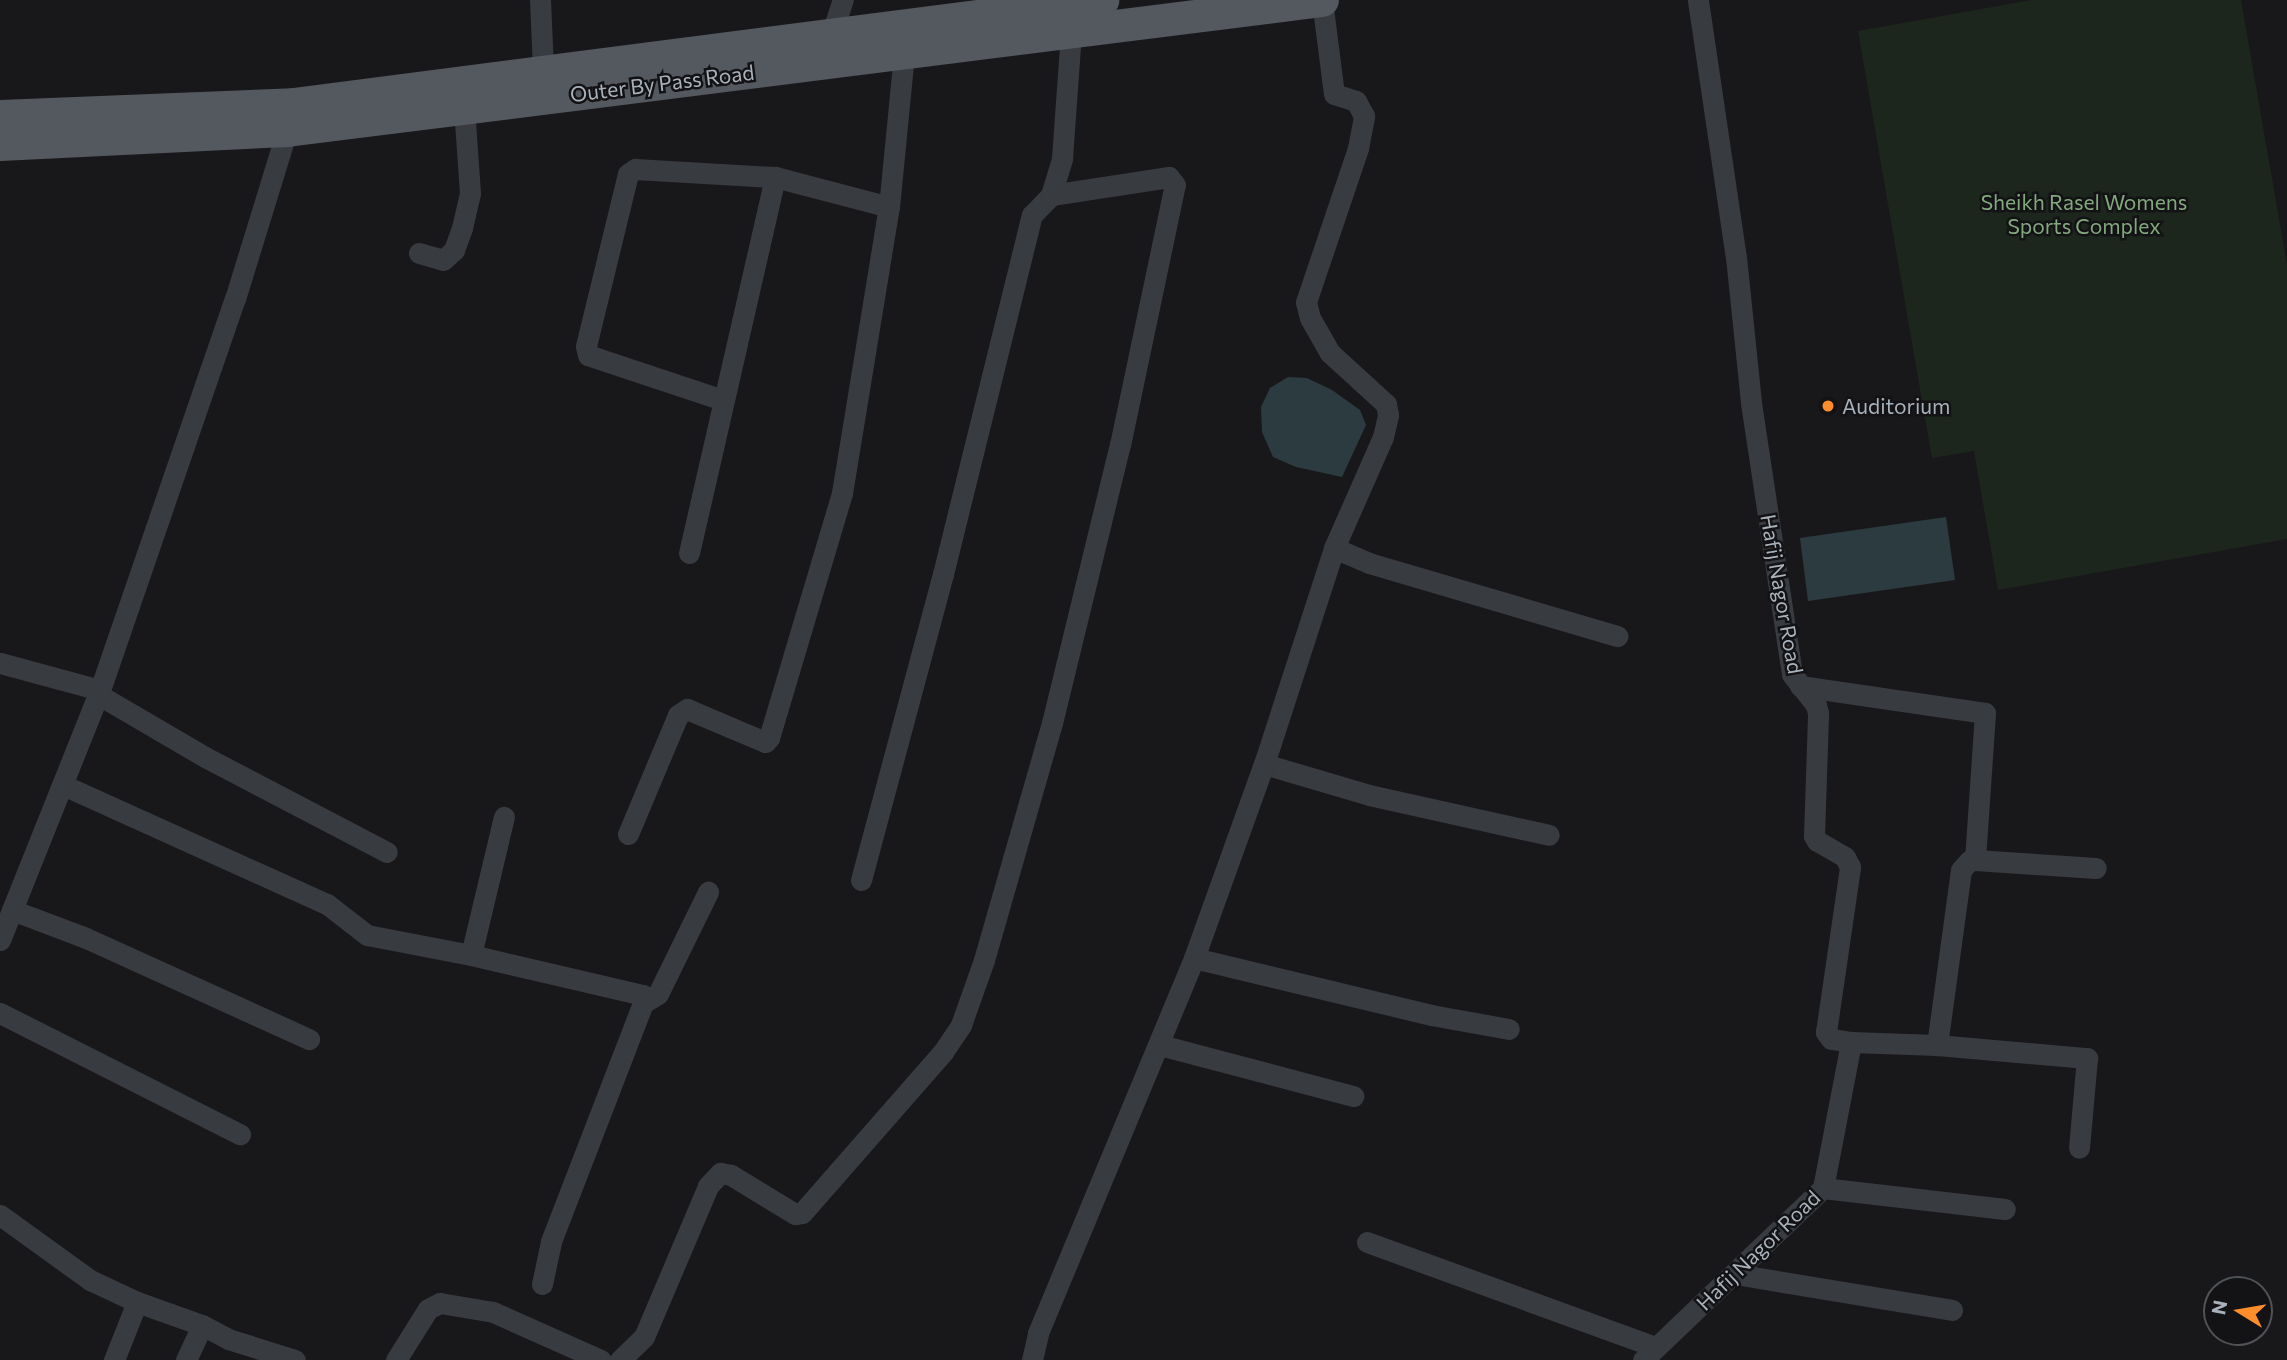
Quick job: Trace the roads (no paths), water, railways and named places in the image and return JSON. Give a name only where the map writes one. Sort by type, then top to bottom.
[{"type":"main road","name":"Outer By Pass Road","points":[[0,144],[287,130],[904,53],[1102,0]]},
{"type":"main road","name":"Outer By Pass Road","points":[[0,117],[293,104],[543,70],[1062,12],[1322,0]]},
{"type":"street","points":[[540,0],[543,70]]},
{"type":"street","points":[[831,36],[843,0]]},
{"type":"street","points":[[1031,1360],[1038,1334],[1195,958],[1264,764],[1334,548],[1383,437],[1388,415],[1387,404],[1331,354],[1310,318],[1306,302],[1358,148],[1364,116],[1356,101],[1334,94],[1322,0]]},
{"type":"street","name":"Hafij Nagor Road","points":[[1649,1354],[1824,1188],[1851,1042],[1831,1038],[1825,1032],[1850,867],[1844,857],[1816,841],[1814,836],[1818,712],[1812,699],[1793,674],[1754,416],[1736,258],[1698,0]]},
{"type":"street","points":[[860,880],[943,574],[1032,215],[1051,195],[1062,158],[1062,12]]},
{"type":"street","points":[[628,834],[678,715],[687,709],[765,741],[769,738],[842,493],[889,207],[904,53]]},
{"type":"street","points":[[419,253],[443,260],[454,250],[461,228],[470,194],[464,108]]},
{"type":"street","points":[[0,940],[99,693],[200,404],[287,130]]},
{"type":"street","points":[[723,400],[587,355],[586,346],[628,174],[635,169],[775,177],[889,207]]},
{"type":"street","points":[[689,553],[775,177]]},
{"type":"street","points":[[620,1360],[644,1338],[708,1186],[720,1173],[732,1175],[795,1214],[802,1213],[943,1052],[961,1025],[984,960],[1052,723],[1120,445],[1175,184],[1169,177],[1051,195]]},
{"type":"street","points":[[1334,548],[1369,563],[1617,636]]},
{"type":"street","points":[[0,663],[99,693],[205,757],[387,852]]},
{"type":"street","points":[[1800,686],[1985,713],[1975,860]]},
{"type":"street","points":[[1264,764],[1369,795],[1549,835]]},
{"type":"street","points":[[63,785],[327,904],[367,935],[471,955],[643,995],[643,1003],[551,1242],[542,1284]]},
{"type":"street","points":[[471,955],[504,817]]},
{"type":"street","points":[[1937,1045],[1961,870],[1969,861],[2096,868]]},
{"type":"street","points":[[643,1003],[658,994],[708,892]]},
{"type":"street","points":[[12,910],[86,938],[309,1039]]},
{"type":"street","points":[[1195,958],[1431,1015],[1510,1030]]},
{"type":"street","points":[[0,1013],[240,1134]]},
{"type":"street","points":[[1851,1042],[1937,1045],[2087,1058],[2079,1148]]},
{"type":"street","points":[[1160,1045],[1353,1096]]},
{"type":"street","points":[[1824,1188],[2005,1209]]},
{"type":"street","points":[[0,1214],[90,1280],[137,1302],[202,1325],[228,1339],[295,1360]]},
{"type":"street","points":[[1367,1242],[1649,1354]]},
{"type":"street","points":[[1735,1274],[1952,1310]]},
{"type":"street","points":[[114,1360],[137,1302]]},
{"type":"street","points":[[396,1360],[428,1309],[440,1303],[493,1312],[601,1360]]},
{"type":"street","points":[[186,1360],[202,1325]]},
{"type":"place","name":"Auditorium","points":[[1828,406]]},
{"type":"park label","name":"Sheikh Rasel Womens Sports Complex","points":[[2084,214]]}]
